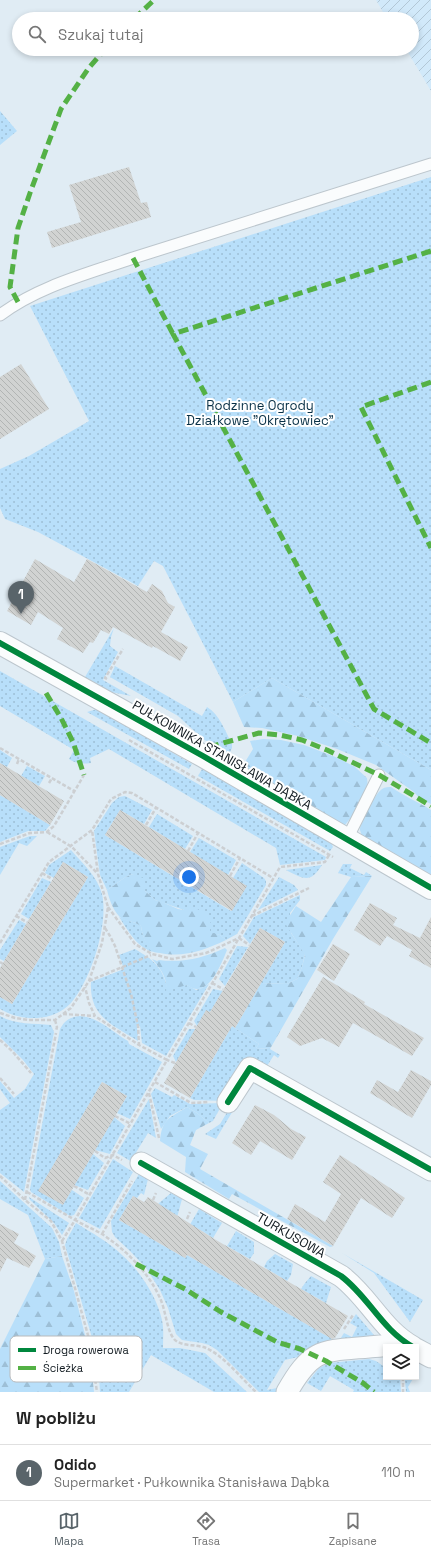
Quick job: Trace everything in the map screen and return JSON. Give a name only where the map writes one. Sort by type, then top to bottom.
[{"type":"street","name":"PUŁKOWNIKA STANISŁAWA DĄBKA","points":[[0,644],[203,756],[431,888]]},
{"type":"street","points":[[228,1102],[250,1068],[431,1170]]},
{"type":"street","name":"TURKUSOWA","points":[[141,1163],[342,1276],[350,1282],[392,1333],[407,1344]]},
{"type":"street","points":[[287,1392],[299,1372],[308,1362],[325,1352],[341,1349],[383,1346]]},
{"type":"street","name":"TURKUSOWA","points":[[419,1351],[431,1357]]},
{"type":"lane","points":[[0,315],[18,302],[41,290],[86,274],[431,164]]},
{"type":"lane","points":[[347,839],[379,775]]},
{"type":"path","points":[[112,682],[105,678],[122,649]]},
{"type":"path","points":[[0,748],[74,791]]},
{"type":"path","points":[[16,764],[19,759]]},
{"type":"path","points":[[47,832],[54,826],[84,775]]},
{"type":"path","points":[[49,783],[52,778]]},
{"type":"path","points":[[0,944],[49,862],[92,830],[111,799],[125,792],[132,793],[273,878]]},
{"type":"path","points":[[146,826],[156,808]]},
{"type":"path","points":[[92,830],[98,874],[108,907],[135,944],[152,954],[172,959],[206,953],[239,938]]},
{"type":"path","points":[[0,844],[30,833],[47,832],[70,846],[98,874]]},
{"type":"path","points":[[188,851],[198,833]]},
{"type":"path","points":[[62,1241],[280,867],[325,862],[329,855]]},
{"type":"path","points":[[230,876],[240,858]]},
{"type":"path","points":[[42,873],[52,880]]},
{"type":"path","points":[[251,916],[309,888]]},
{"type":"path","points":[[0,1013],[15,1018],[29,1020],[55,1020],[71,1008],[89,981],[102,943],[108,907]]},
{"type":"path","points":[[16,916],[27,922]]},
{"type":"path","points":[[105,928],[115,946],[121,968],[131,994],[138,1026],[140,1045]]},
{"type":"path","points":[[239,938],[249,945]]},
{"type":"path","points":[[89,981],[152,954]]},
{"type":"path","points":[[212,983],[223,989]]},
{"type":"path","points":[[85,986],[89,1002],[95,1016]]},
{"type":"path","points":[[62,1014],[95,1016],[140,1045],[175,1063]]},
{"type":"path","points":[[25,1200],[57,1027],[55,1020]]},
{"type":"path","points":[[189,1023],[196,1027]]},
{"type":"path","points":[[0,1040],[12,1051],[31,1073]]},
{"type":"path","points":[[0,1078],[14,1094]]},
{"type":"path","points":[[155,1082],[191,1103],[228,1102]]},
{"type":"path","points":[[149,1093],[159,1138]]},
{"type":"path","points":[[115,1116],[131,1124]]},
{"type":"path","points":[[102,1234],[141,1163]]},
{"type":"path","points":[[0,1176],[25,1200],[51,1221],[62,1241],[89,1336]]},
{"type":"path","points":[[74,1186],[90,1195]]},
{"type":"path","points":[[27,1192],[102,1234],[119,1247],[134,1261],[160,1296],[171,1333],[175,1341],[183,1344],[198,1345],[217,1354],[256,1392]]},
{"type":"path","points":[[403,1380],[403,1392]]},
{"type":"path","points":[[96,1382],[97,1392]]},
{"type":"shaded area","points":[[376,0],[431,0],[431,91],[410,56],[419,56],[419,12],[383,12]]},
{"type":"green space","points":[[0,111],[17,131],[0,145]]},
{"type":"green space","name":"Rodzinne Ogrody Działkowe \"Okrętowiec\"","points":[[431,177],[431,770],[272,678],[233,702],[163,566],[154,561],[138,586],[38,532],[5,519],[0,508],[0,469],[29,456],[89,421],[30,306]]},
{"type":"green space","points":[[114,628],[110,646],[118,652],[103,680],[131,696],[111,692],[85,677]]},
{"type":"green space","points":[[115,666],[202,716],[207,707],[212,710],[222,724],[232,744],[230,752],[224,754],[222,757],[212,751],[215,747],[214,745],[203,739],[178,716],[110,677]]},
{"type":"green space","points":[[0,671],[326,857],[325,860],[280,865],[276,848],[109,749],[90,758],[91,763],[85,764],[69,759],[74,750],[0,706]]},
{"type":"green space","points":[[272,678],[431,770],[431,804],[420,799],[414,792],[376,765],[337,749],[298,736],[262,728],[244,727],[233,702]]},
{"type":"green space","points":[[97,709],[192,764],[189,769],[87,712]]},
{"type":"green space","points":[[263,739],[281,740],[304,745],[338,758],[355,767],[367,778],[368,788],[353,815],[345,825],[246,768],[245,762],[253,749],[250,741]]},
{"type":"green space","points":[[0,750],[12,758],[7,767],[0,763]]},
{"type":"green space","points":[[27,766],[45,776],[39,786],[21,776]]},
{"type":"green space","points":[[202,769],[331,842],[333,847],[330,851],[198,776]]},
{"type":"green space","points":[[391,787],[431,810],[431,876],[362,836],[360,830],[361,826],[365,814],[372,802],[382,789]]},
{"type":"green space","points":[[0,795],[50,825],[45,831],[28,831],[0,842]]},
{"type":"green space","points":[[125,796],[152,810],[144,824],[120,810],[105,835],[231,911],[233,878],[242,863],[264,878],[266,885],[237,934],[226,940],[220,935],[210,933],[210,922],[184,910],[155,900],[145,891],[133,874],[129,875],[107,890],[100,875],[94,831],[112,803],[119,797]]},
{"type":"green space","points":[[157,814],[193,836],[185,849],[149,827]]},
{"type":"green space","points":[[30,836],[37,836],[27,846],[19,843],[0,875],[0,847]]},
{"type":"green space","points":[[199,838],[236,860],[228,875],[190,852]]},
{"type":"green space","points":[[71,850],[93,876],[102,894],[103,920],[97,951],[78,993],[71,1003],[64,1009],[46,1017],[37,1018],[27,1018],[9,1013],[0,1009],[0,997],[12,1004],[88,877],[63,862],[54,878],[45,873],[49,865]]},
{"type":"green space","points":[[343,864],[352,864],[350,868],[364,875],[366,872],[372,876],[351,877],[338,873]]},
{"type":"green space","points":[[322,865],[314,875],[306,878],[286,870]]},
{"type":"green space","points":[[133,874],[143,878],[145,891],[155,900],[178,909],[184,910],[194,907],[213,919],[210,923],[210,932],[220,935],[226,940],[202,950],[186,954],[156,953],[150,950],[145,941],[141,926],[121,918],[115,912],[107,890],[129,875]]},
{"type":"green space","points":[[372,876],[333,939],[270,1049],[256,1048],[259,1044],[235,1028],[261,983],[287,984],[297,979],[305,955],[285,923],[296,906],[321,922],[351,877]]},
{"type":"green space","points":[[279,877],[294,885],[298,890],[258,910]]},
{"type":"green space","points":[[42,878],[51,882],[29,919],[21,914]]},
{"type":"green space","points":[[300,895],[300,900],[290,913],[291,933],[305,954],[297,979],[287,984],[261,983],[285,942],[260,928],[250,944],[243,936],[254,917]]},
{"type":"green space","points":[[119,917],[141,926],[142,933],[148,947],[153,952],[147,950],[137,942]]},
{"type":"green space","points":[[19,920],[26,924],[4,961],[0,959],[0,950]]},
{"type":"green space","points":[[237,946],[248,947],[225,986],[219,979]]},
{"type":"green space","points":[[225,948],[227,950],[217,972],[207,985],[201,988],[194,989],[187,985],[166,991],[165,978],[152,959],[157,961],[176,961],[193,959],[209,955]]},
{"type":"green space","points":[[135,949],[156,964],[165,980],[167,987],[187,985],[196,990],[209,984],[166,1056],[142,1043],[140,1026],[137,1027],[138,1041],[104,1019],[98,1012],[91,994],[91,982],[124,969],[119,955]]},
{"type":"green space","points":[[213,989],[223,991],[210,1012],[197,1026],[194,1021]]},
{"type":"green space","points":[[0,1016],[12,1021],[51,1025],[54,1032],[24,1192],[0,1173],[0,1110],[10,1103],[0,1089],[0,1081],[14,1098],[25,1089],[34,1074],[23,1060],[0,1037]]},
{"type":"green space","points":[[80,1016],[99,1022],[128,1041],[129,1044],[162,1062],[130,1119],[117,1113],[127,1096],[102,1082],[39,1190],[72,1190],[84,1198],[74,1215],[70,1216],[31,1192],[30,1189],[60,1029],[68,1020],[73,1017]]},
{"type":"green space","points":[[232,1026],[259,1044],[256,1048],[270,1049],[280,1055],[278,1058],[274,1055],[267,1066],[251,1057],[225,1101],[194,1100],[190,1098]]},
{"type":"green space","points":[[189,1029],[196,1029],[176,1062],[173,1056]]},
{"type":"green space","points":[[246,1081],[249,1084],[216,1139],[205,1134],[220,1124]]},
{"type":"green space","points":[[155,1088],[172,1097],[174,1095],[190,1104],[223,1103],[213,1121],[209,1123],[187,1107],[170,1116],[161,1129],[151,1094]]},
{"type":"green space","points":[[149,1099],[156,1138],[148,1133],[132,1159],[137,1165],[117,1153]]},
{"type":"green space","points":[[187,1107],[209,1123],[196,1130],[190,1145],[208,1154],[200,1169],[333,1246],[330,1247],[232,1194],[229,1199],[185,1172],[186,1157],[160,1141],[165,1123]]},
{"type":"green space","points":[[114,1117],[125,1126],[110,1154],[95,1150]]},
{"type":"green space","points":[[93,1154],[104,1163],[88,1190],[74,1185]]},
{"type":"green space","points":[[113,1159],[133,1172],[100,1229],[79,1218]]},
{"type":"green space","points":[[139,1174],[148,1179],[144,1195],[141,1193],[137,1198],[133,1196],[119,1220],[185,1258],[187,1255],[334,1340],[307,1355],[285,1360],[267,1390],[282,1387],[279,1392],[259,1392],[217,1350],[202,1343],[182,1340],[176,1334],[168,1308],[160,1290],[146,1268],[115,1237],[112,1232],[111,1221]]},
{"type":"green space","points":[[0,1181],[52,1228],[59,1242],[62,1256],[45,1259],[28,1215],[0,1199]]},
{"type":"green space","points":[[171,1193],[182,1199],[175,1220],[155,1209],[159,1203]]},
{"type":"green space","points":[[29,1197],[69,1223],[62,1235],[54,1223],[30,1200]]},
{"type":"green space","points":[[199,1209],[222,1223],[213,1238],[202,1231],[188,1228]]},
{"type":"green space","points":[[76,1223],[117,1250],[129,1261],[147,1285],[156,1302],[162,1320],[163,1348],[180,1348],[205,1353],[247,1392],[214,1392],[151,1355],[142,1370],[142,1336],[92,1336],[65,1245]]},
{"type":"green space","points":[[236,1231],[254,1242],[254,1253],[250,1259],[227,1246]]},
{"type":"green space","points":[[342,1253],[423,1300],[410,1322],[374,1273]]},
{"type":"green space","points":[[275,1254],[293,1264],[291,1275],[287,1281],[264,1267],[267,1261]]},
{"type":"green space","points":[[62,1256],[74,1291],[85,1336],[10,1336],[10,1382],[93,1382],[94,1392],[0,1392],[0,1349],[45,1259]]},
{"type":"green space","points":[[311,1276],[331,1287],[326,1303],[301,1289]]},
{"type":"green space","points":[[356,1314],[379,1341],[337,1344],[344,1333],[352,1337],[357,1327],[350,1323]]},
{"type":"green space","points":[[369,1359],[376,1361],[383,1366],[383,1380],[400,1380],[401,1392],[353,1392],[354,1390],[330,1376],[321,1391],[307,1383],[319,1368],[329,1363]]},
{"type":"green space","points":[[405,1380],[412,1380],[408,1387],[410,1392],[406,1392]]},
{"type":"green space","points":[[99,1382],[135,1382],[129,1392],[100,1392]]},
{"type":"building","points":[[129,167],[141,203],[147,202],[151,217],[52,248],[47,232],[81,222],[69,185]]},
{"type":"building","points":[[21,364],[49,409],[0,439],[0,377]]},
{"type":"building","points":[[35,559],[74,582],[87,559],[147,592],[152,584],[162,591],[168,603],[175,607],[161,632],[188,647],[180,661],[113,627],[109,634],[101,630],[93,643],[90,642],[83,653],[57,639],[63,628],[38,612],[31,625],[7,611]]},
{"type":"building","points":[[0,763],[64,801],[50,825],[0,795]]},
{"type":"building","points":[[120,810],[247,886],[232,911],[105,835]]},
{"type":"building","points":[[63,862],[88,877],[12,1004],[0,997],[0,968]]},
{"type":"building","points":[[370,903],[397,918],[393,925],[420,938],[431,917],[431,968],[409,956],[412,950],[387,936],[380,946],[354,930]]},
{"type":"building","points":[[260,928],[285,942],[235,1028],[232,1026],[190,1098],[164,1083],[206,1010],[210,1012]]},
{"type":"building","points":[[333,944],[350,954],[334,981],[317,970]]},
{"type":"building","points":[[323,977],[365,1002],[364,1004],[424,1038],[412,1056],[353,1023],[339,1047],[322,1038],[300,1046],[287,1037]]},
{"type":"building","points":[[411,1070],[431,1081],[431,1085],[412,1118],[370,1093],[377,1080],[398,1092]]},
{"type":"building","points":[[102,1082],[127,1096],[63,1205],[38,1191]]},
{"type":"building","points":[[255,1105],[274,1115],[291,1129],[306,1137],[292,1160],[260,1141],[251,1155],[232,1143]]},
{"type":"building","points":[[340,1155],[405,1198],[392,1218],[361,1198],[333,1246],[287,1219],[295,1204],[325,1222],[341,1194],[323,1182]]},
{"type":"building","points":[[133,1196],[144,1202],[148,1197],[216,1240],[348,1316],[335,1338],[332,1339],[187,1255],[185,1258],[119,1220]]},
{"type":"building","points":[[0,1224],[19,1234],[14,1243],[36,1256],[29,1268],[7,1258],[0,1272]]},
{"type":"marked path","points":[[141,12],[154,0]]},
{"type":"marked path","points":[[18,302],[10,287],[18,228],[61,109],[88,69],[99,56]]},
{"type":"marked path","points":[[431,251],[173,334],[374,709],[431,743]]},
{"type":"marked path","points":[[133,258],[173,334]]},
{"type":"marked path","points":[[431,382],[361,407],[431,548]]},
{"type":"marked path","points":[[46,693],[73,742],[84,775]]},
{"type":"marked path","points":[[209,747],[259,733],[280,735],[302,740],[327,750],[379,775],[431,806]]},
{"type":"marked path","points":[[136,1264],[185,1289],[221,1312],[277,1342],[300,1349],[326,1361],[363,1383],[374,1392]]},
{"type":"cycle path","points":[[0,643],[203,756],[431,888]]},
{"type":"cycle path","points":[[228,1102],[250,1068],[431,1170]]},
{"type":"cycle path","points":[[141,1163],[341,1276],[360,1293],[392,1331],[408,1344]]},
{"type":"place","name":"Odido","points":[[21,614]]}]
